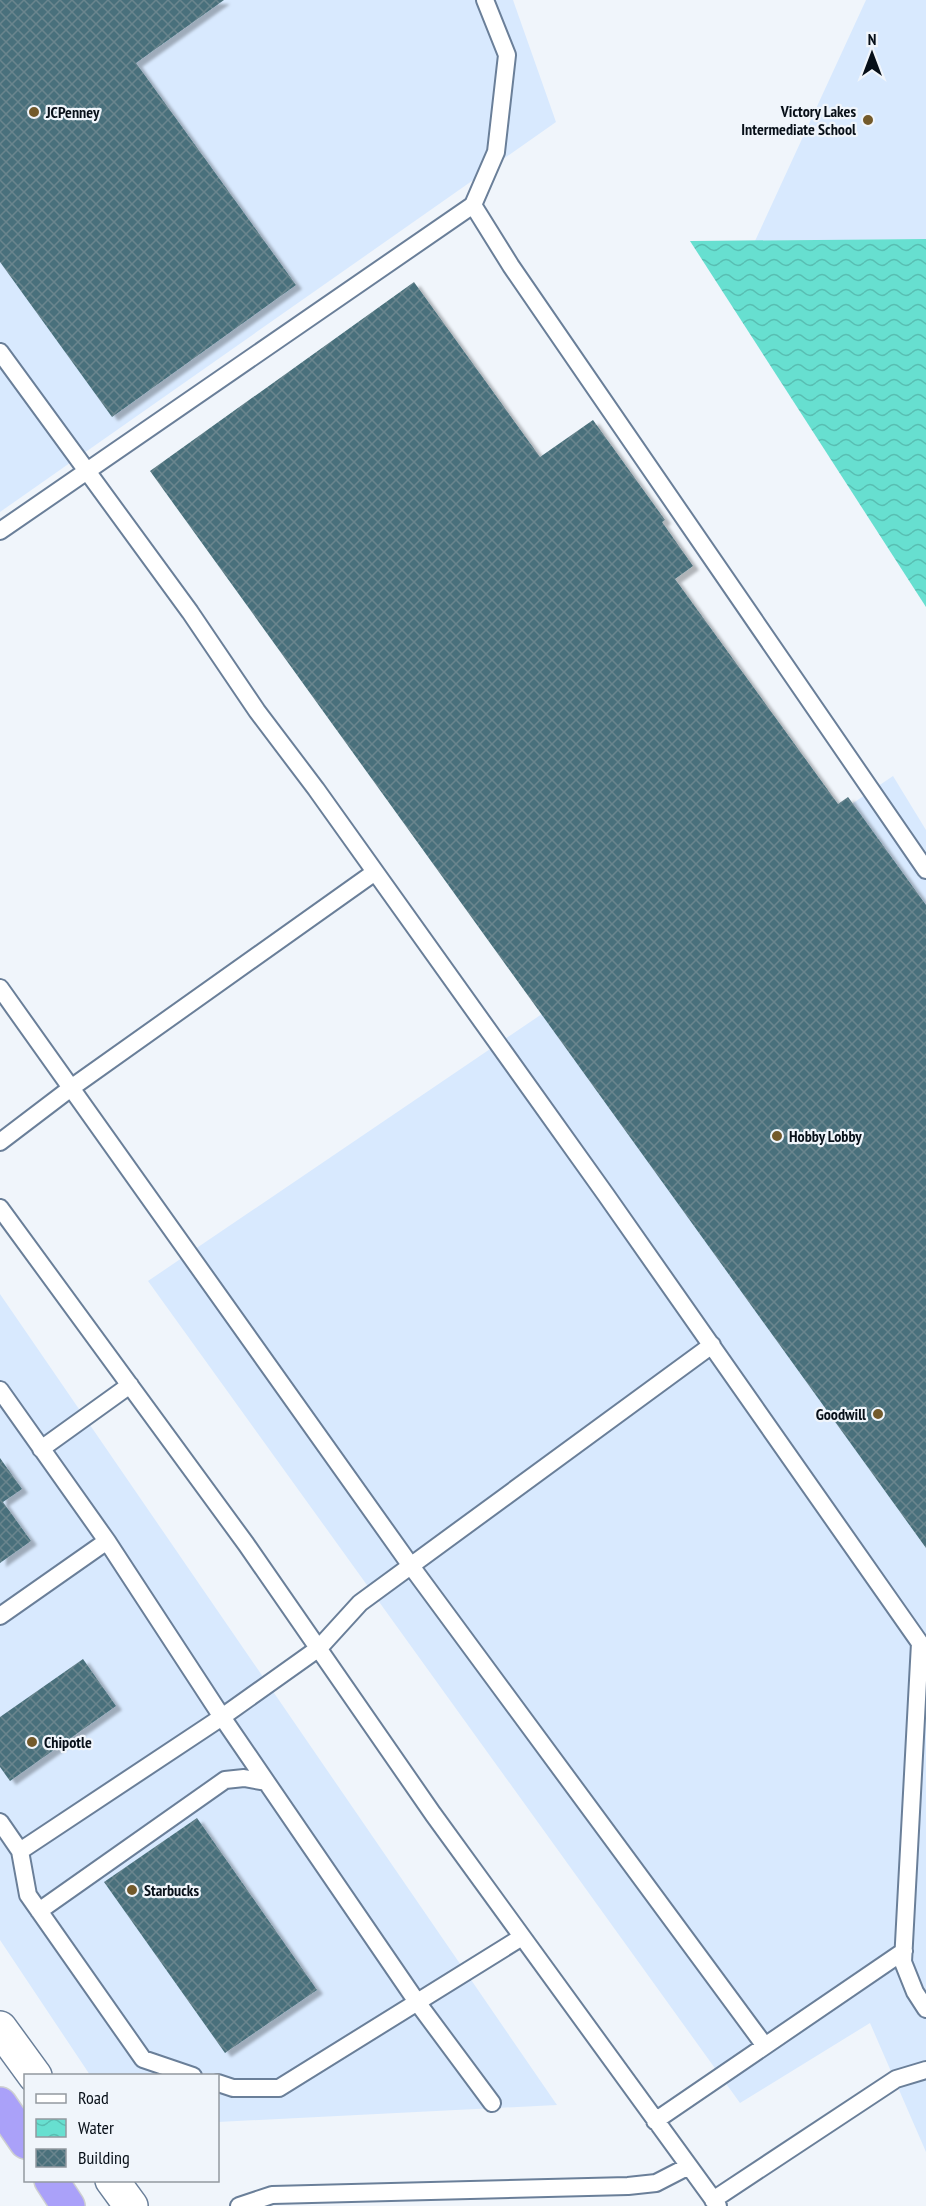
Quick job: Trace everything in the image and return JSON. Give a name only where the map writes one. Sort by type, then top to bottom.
[{"type":"highway","points":[[0,2104],[24,2139]]},
{"type":"highway","points":[[52,2182],[68,2206]]},
{"type":"main road","points":[[0,2028],[34,2074]]},
{"type":"main road","points":[[113,2182],[131,2206]]},
{"type":"lane","points":[[0,531],[472,205],[496,152],[507,55],[485,0]]},
{"type":"lane","points":[[472,205],[517,276],[926,870]]},
{"type":"lane","points":[[0,352],[190,612],[257,711],[375,872],[712,1345],[920,1643],[903,1962],[915,1992],[926,2009]]},
{"type":"lane","points":[[0,1142],[71,1088],[375,872]]},
{"type":"lane","points":[[0,988],[411,1566],[765,2046]]},
{"type":"lane","points":[[0,1208],[246,1544],[433,1814],[716,2203],[896,2079],[926,2070]]},
{"type":"lane","points":[[20,1851],[222,1717],[319,1648],[360,1604],[712,1345]]},
{"type":"lane","points":[[41,1449],[130,1385]]},
{"type":"lane","points":[[0,1390],[106,1541],[222,1717],[417,2002],[492,2103]]},
{"type":"lane","points":[[0,1616],[106,1541]]},
{"type":"lane","points":[[39,1911],[225,1779],[244,1778],[266,1782]]},
{"type":"lane","points":[[0,1822],[20,1851],[28,1895],[144,2059],[187,2074]]},
{"type":"lane","points":[[219,2083],[233,2088],[279,2088],[522,1937]]},
{"type":"lane","points":[[655,2121],[904,1951]]},
{"type":"lane","points":[[239,2206],[272,2195],[628,2186],[656,2183],[689,2166]]},
{"type":"shaded area","points":[[0,0],[513,0],[556,122],[0,512]]},
{"type":"shaded area","name":"Victory Lakes Intermediate School","points":[[866,0],[926,0],[926,239],[755,241]]},
{"type":"shaded area","points":[[893,776],[926,830],[926,2152],[870,2023],[740,2103],[148,1281]]},
{"type":"shaded area","points":[[0,1294],[557,2105],[219,2122],[219,2074],[89,2074],[0,1940]]},
{"type":"water","points":[[926,239],[926,607],[690,241]]},
{"type":"building","points":[[0,0],[224,0],[136,63],[296,285],[112,417],[0,262]]},
{"type":"building","points":[[414,282],[540,457],[593,420],[665,520],[662,522],[693,566],[675,579],[838,804],[848,797],[926,905],[926,1548],[150,471]]},
{"type":"building","points":[[0,1458],[22,1489],[3,1502],[31,1541],[0,1563]]},
{"type":"building","name":"Chipotle","points":[[83,1659],[116,1706],[10,1781],[0,1767],[0,1717]]},
{"type":"building","points":[[197,1818],[317,1990],[225,2053],[104,1882]]},
{"type":"place","name":"JCPenney","points":[[34,112]]},
{"type":"place","name":"Victory Lakes Intermediate School","points":[[868,120]]},
{"type":"place","name":"Hobby Lobby","points":[[777,1136]]},
{"type":"place","name":"Goodwill","points":[[878,1414]]},
{"type":"place","name":"Chipotle","points":[[32,1742]]},
{"type":"place","name":"Starbucks","points":[[132,1890]]}]
